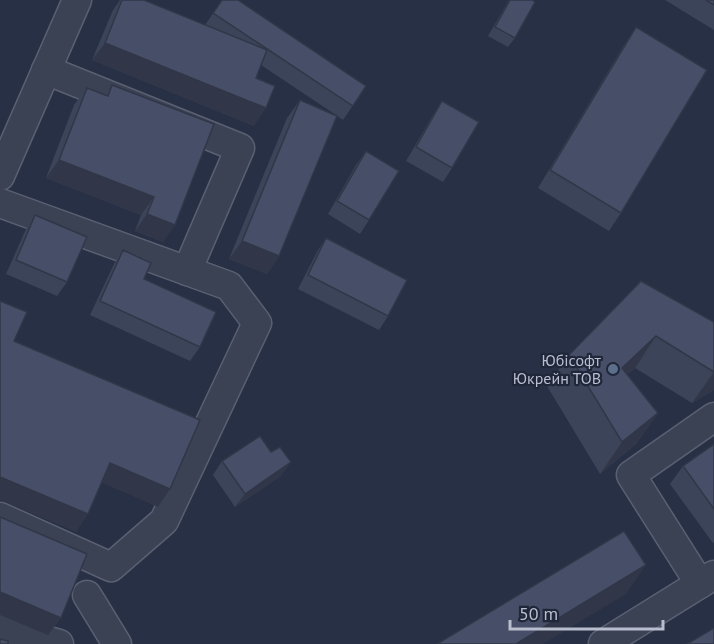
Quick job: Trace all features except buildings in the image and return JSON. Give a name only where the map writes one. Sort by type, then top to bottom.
[{"type":"street","points":[[0,176],[77,0]]},
{"type":"street","points":[[46,70],[240,148],[187,270]]},
{"type":"street","points":[[0,203],[229,286],[257,323],[164,521],[111,567],[0,517]]},
{"type":"street","points":[[603,644],[707,579],[631,475],[714,417]]},
{"type":"street","points":[[87,595],[117,644]]},
{"type":"street","points":[[0,627],[59,644]]},
{"type":"place","name":"Юбісофт Юкрейн ТОВ","points":[[613,369]]}]
